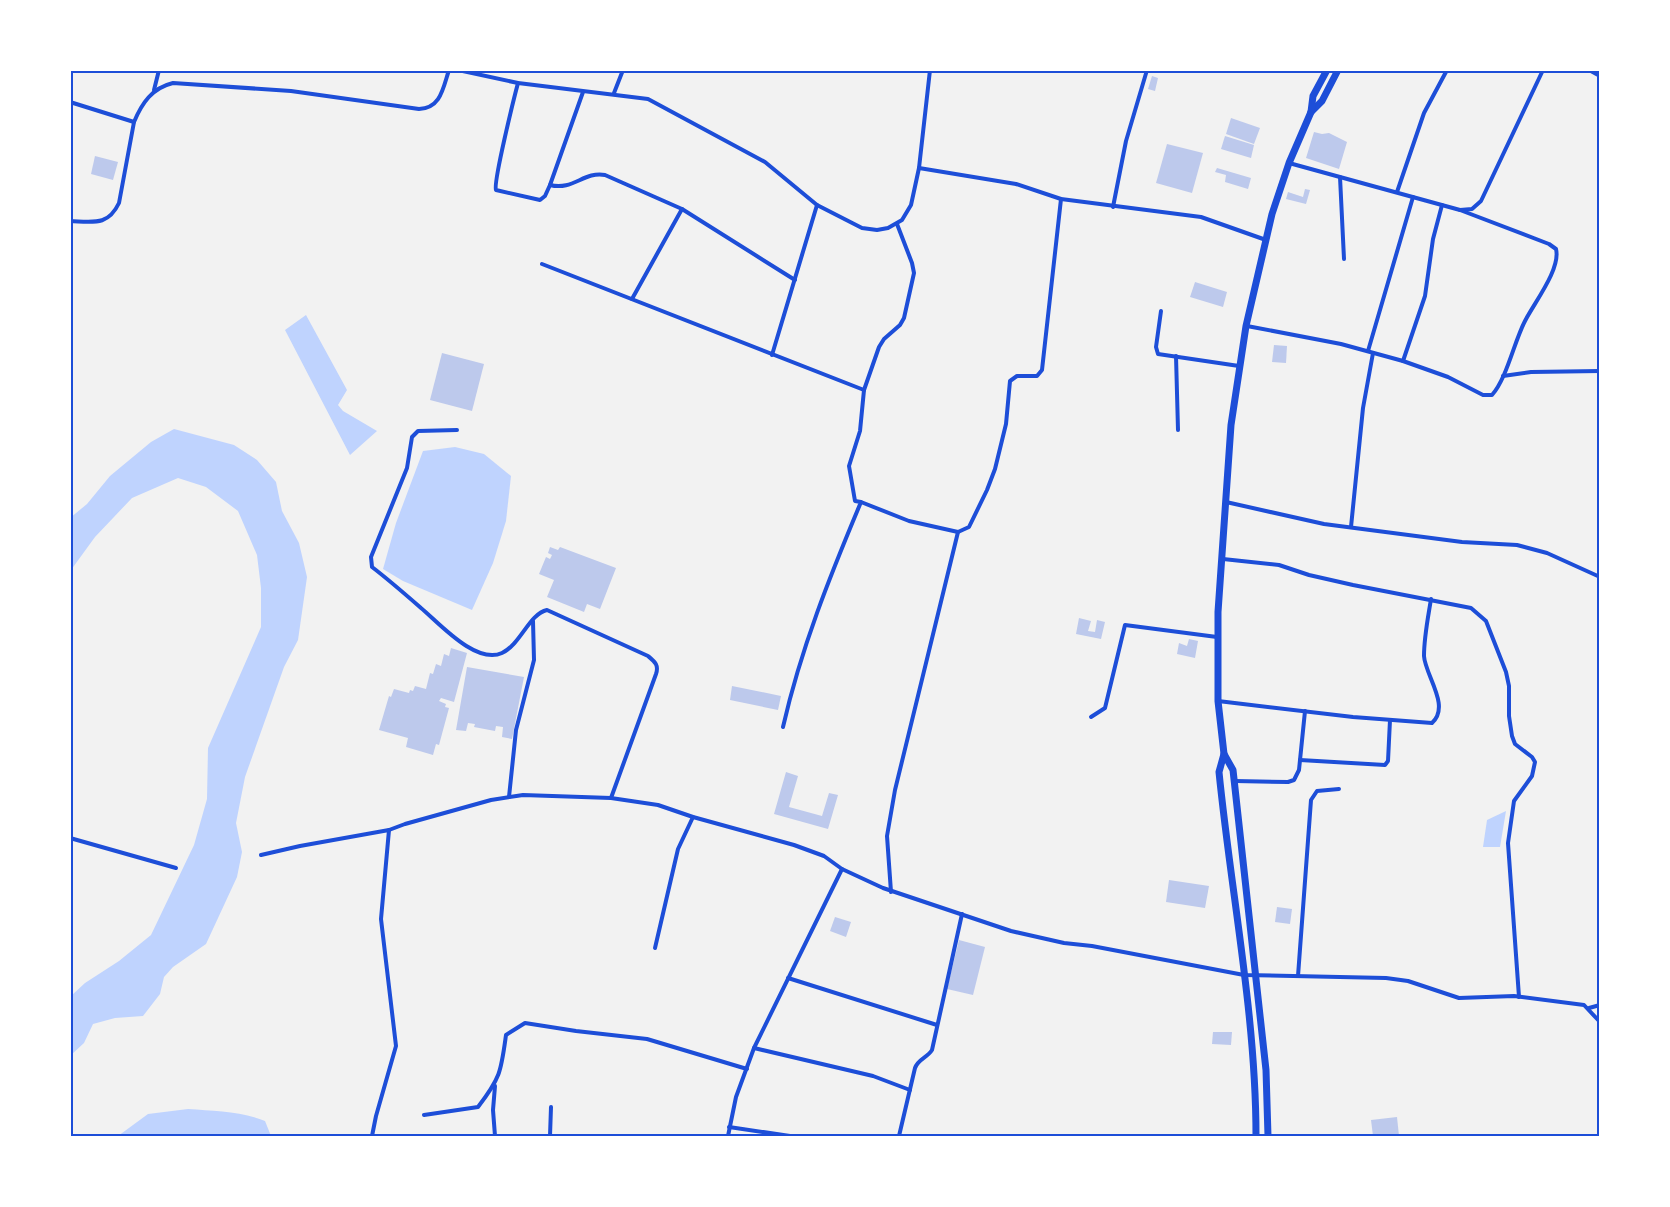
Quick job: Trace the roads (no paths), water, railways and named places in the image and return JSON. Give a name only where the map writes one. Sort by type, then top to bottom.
[{"type":"highway","points":[[1256,1137],[1256,1096],[1244,975],[1219,772],[1224,754],[1218,701],[1218,637],[1224,502],[1239,366],[1272,214],[1289,163],[1311,112],[1313,96],[1327,70]]},
{"type":"highway","points":[[1311,112],[1322,101],[1338,70]]},
{"type":"highway","points":[[1224,754],[1233,770],[1266,1070],[1268,1137]]},
{"type":"street","points":[[154,91],[159,70]]},
{"type":"street","points":[[70,221],[95,222],[107,219],[114,214],[119,203],[134,122],[154,91],[162,86],[173,83],[280,90],[424,109],[438,101],[449,70]]},
{"type":"street","points":[[458,70],[518,83],[583,92],[614,93],[648,99],[765,162],[817,205],[866,229],[881,230],[897,224],[908,213],[911,205],[920,168],[930,70]]},
{"type":"street","points":[[614,93],[622,70]]},
{"type":"street","points":[[1113,207],[1126,141],[1147,70]]},
{"type":"street","points":[[1397,192],[1424,112],[1447,70]]},
{"type":"street","points":[[1460,210],[1475,208],[1481,201],[1543,70]]},
{"type":"street","points":[[1589,70],[1599,76]]},
{"type":"street","points":[[518,83],[494,188],[540,200],[545,196],[550,185],[583,92]]},
{"type":"street","points":[[70,102],[134,122]]},
{"type":"street","points":[[1246,326],[1341,344],[1370,352],[1448,377],[1488,396],[1496,391],[1524,323],[1550,275],[1557,254],[1556,249],[1519,232],[1460,210],[1289,163]]},
{"type":"street","points":[[920,168],[1016,184],[1061,200],[1201,217],[1266,240]]},
{"type":"street","points":[[550,185],[564,187],[590,175],[600,174],[682,209],[795,280]]},
{"type":"street","points":[[1340,177],[1344,259]]},
{"type":"street","points":[[1351,527],[1362,408],[1370,352],[1413,197]]},
{"type":"street","points":[[897,224],[909,251],[914,273],[908,309],[900,325],[884,339],[879,347],[864,390],[860,431],[849,466],[855,501],[909,521],[958,532],[969,527],[995,469],[1005,424],[1010,381],[1017,376],[1037,376],[1042,370],[1061,200]]},
{"type":"street","points":[[1403,362],[1425,296],[1433,240],[1442,204]]},
{"type":"street","points":[[772,355],[817,205]]},
{"type":"street","points":[[632,299],[682,209]]},
{"type":"street","points":[[542,264],[864,390]]},
{"type":"street","points":[[1161,311],[1156,352],[1158,354],[1239,366]]},
{"type":"street","points":[[1176,356],[1178,430]]},
{"type":"street","points":[[1502,377],[1531,372],[1599,371]]},
{"type":"street","points":[[457,430],[418,430],[412,437],[407,468],[370,556],[372,567],[453,637],[483,654],[499,654],[514,645],[543,610],[552,611],[648,656],[657,666],[656,674],[611,798]]},
{"type":"street","points":[[783,727],[820,600],[861,502]]},
{"type":"street","points":[[1224,502],[1324,524],[1462,542],[1517,545],[1547,553],[1599,577]]},
{"type":"street","points":[[891,892],[887,832],[895,790],[958,532]]},
{"type":"street","points":[[1221,559],[1279,565],[1320,578],[1471,608],[1486,621],[1506,672],[1512,736],[1515,744],[1535,762],[1532,776],[1514,801],[1508,843],[1519,997]]},
{"type":"street","points":[[1218,701],[1432,723],[1437,717],[1438,703],[1425,665],[1424,654],[1431,599]]},
{"type":"street","points":[[509,797],[516,730],[534,660],[532,621]]},
{"type":"street","points":[[1091,717],[1105,708],[1125,625],[1218,637]]},
{"type":"street","points":[[1234,781],[1291,781],[1297,776],[1305,711]]},
{"type":"street","points":[[1300,760],[1385,765],[1388,761],[1390,720]]},
{"type":"street","points":[[1298,975],[1311,800],[1317,791],[1339,789]]},
{"type":"street","points":[[261,855],[389,830],[458,808],[509,797],[523,795],[611,798],[657,805],[693,818],[794,845],[824,856],[842,869],[891,892],[1011,931],[1064,943],[1092,946],[1244,975],[1378,978],[1408,981],[1444,995],[1459,998],[1519,997],[1584,1005],[1599,1022]]},
{"type":"street","points":[[655,948],[678,849],[693,818]]},
{"type":"street","points":[[372,1137],[396,1046],[381,919],[383,873],[389,830]]},
{"type":"street","points":[[70,838],[176,868]]},
{"type":"street","points":[[728,1137],[736,1097],[754,1048],[842,869]]},
{"type":"street","points":[[899,1137],[916,1064],[932,1050],[962,914]]},
{"type":"street","points":[[788,978],[937,1025]]},
{"type":"street","points":[[1588,1008],[1599,1005]]},
{"type":"street","points":[[424,1115],[478,1107],[495,1086],[501,1072],[506,1035],[525,1023],[648,1039],[747,1069]]},
{"type":"street","points":[[754,1048],[873,1076],[909,1090]]},
{"type":"street","points":[[495,1086],[493,1110],[495,1137]]},
{"type":"street","points":[[550,1137],[551,1107]]},
{"type":"street","points":[[729,1127],[790,1137]]},
{"type":"water","points":[[306,315],[347,390],[338,405],[343,411],[377,431],[350,455],[285,330]]},
{"type":"water","points":[[174,429],[234,445],[257,460],[276,482],[282,511],[299,543],[307,577],[298,640],[284,667],[245,777],[236,823],[242,852],[237,877],[206,944],[173,967],[164,977],[160,994],[143,1016],[115,1018],[93,1024],[84,1043],[71,1055],[71,996],[85,983],[119,961],[151,935],[194,845],[207,799],[208,748],[261,627],[261,588],[257,555],[238,511],[206,487],[178,478],[132,498],[95,537],[71,570],[70,518],[87,504],[110,476],[151,442]]},
{"type":"water","points":[[455,447],[484,454],[511,476],[506,521],[493,563],[472,610],[403,581],[383,569],[396,523],[423,451]]},
{"type":"water","points":[[1506,811],[1500,847],[1483,847],[1487,820]]},
{"type":"water","points":[[188,1109],[227,1112],[256,1118],[265,1121],[271,1136],[118,1136],[148,1114]]}]
